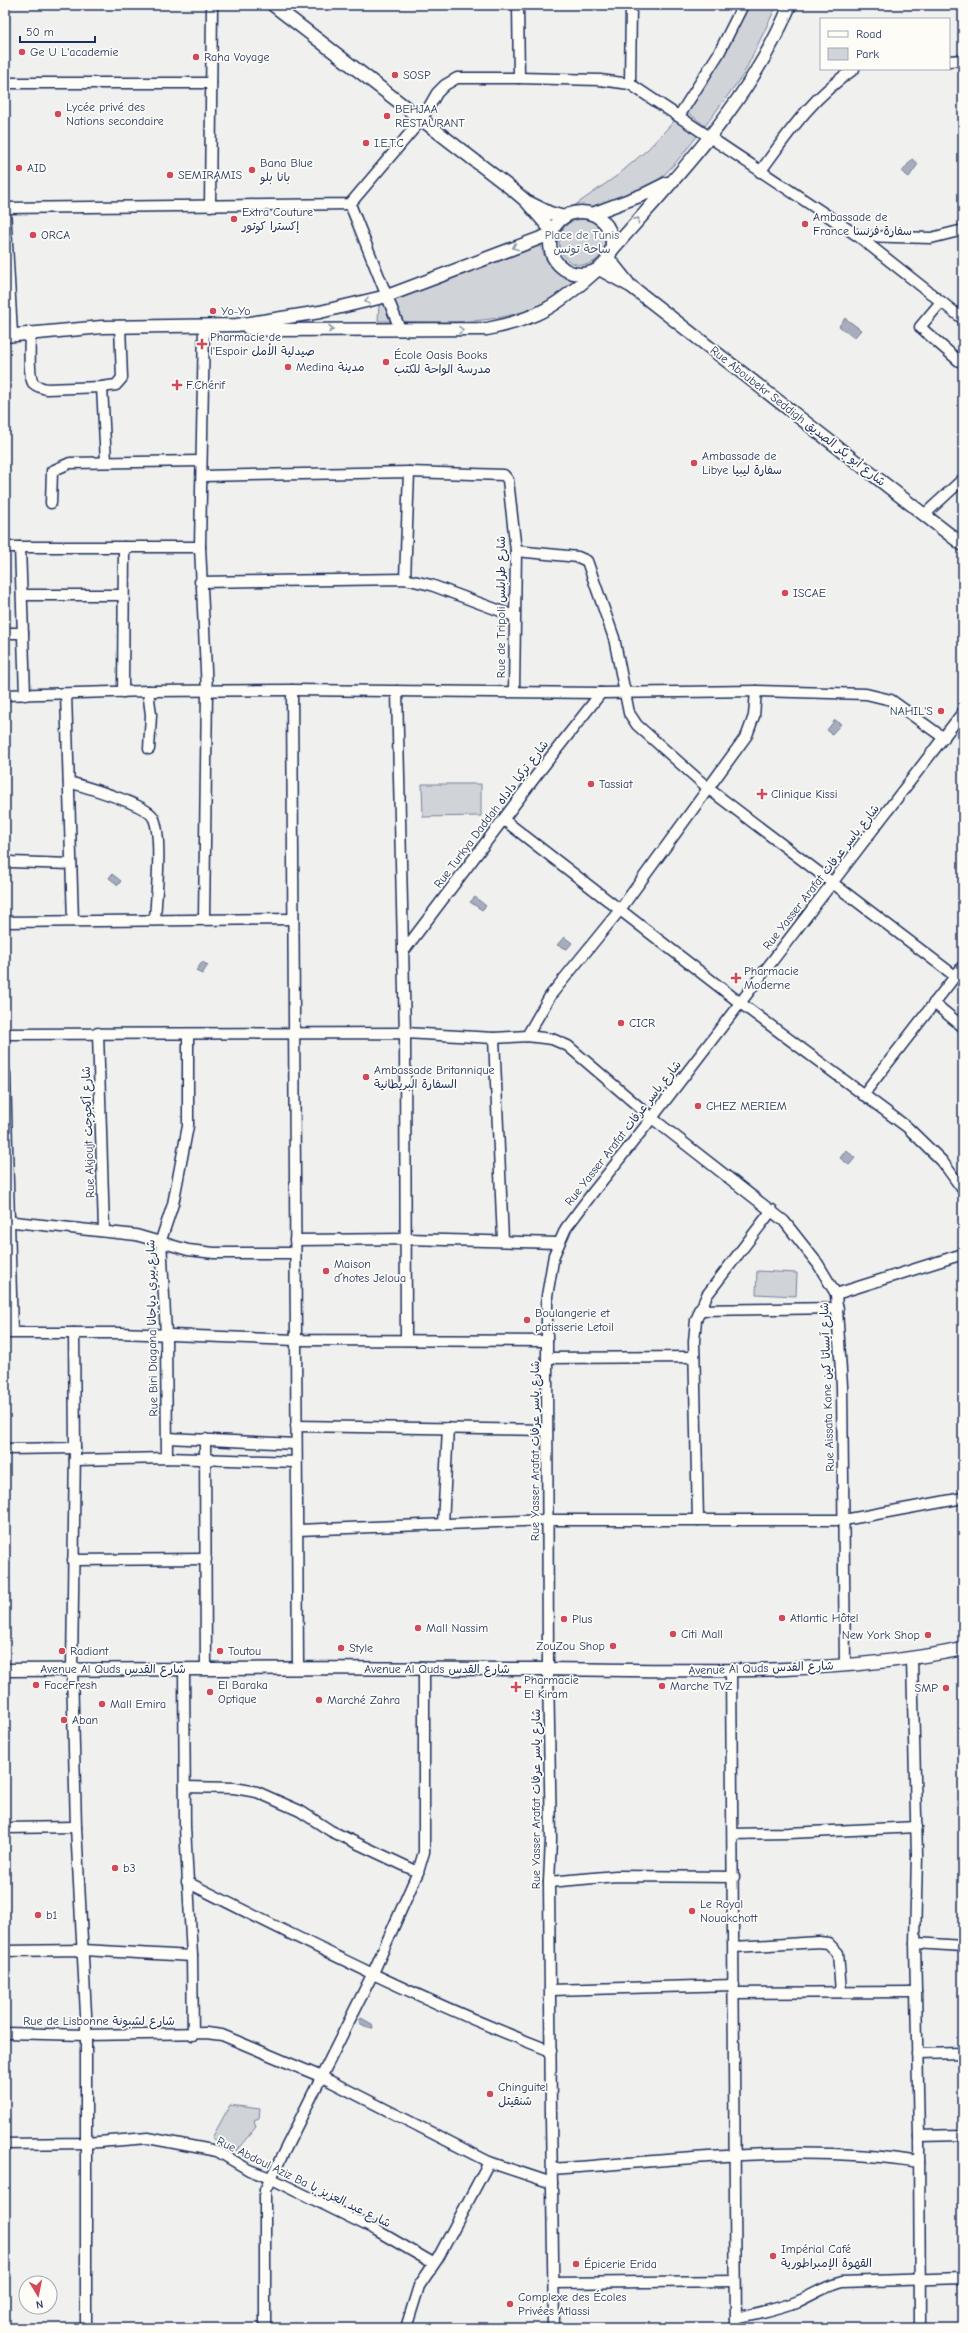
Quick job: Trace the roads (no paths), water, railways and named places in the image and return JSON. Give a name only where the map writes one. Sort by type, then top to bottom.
[{"type":"street","points":[[210,206],[212,5]]},
{"type":"street","points":[[273,5],[526,201],[550,213],[564,217]]},
{"type":"street","points":[[518,5],[519,78]]},
{"type":"street","points":[[630,84],[631,5]]},
{"type":"street","points":[[679,116],[719,53],[743,5]]},
{"type":"street","points":[[237,325],[270,330],[487,329],[515,323],[545,312],[562,301],[597,270],[673,179],[710,139],[733,109],[757,71],[779,33],[790,5]]},
{"type":"street","points":[[950,61],[963,60]]},
{"type":"street","points":[[760,172],[796,123],[830,85],[852,70]]},
{"type":"street","points":[[610,254],[612,237],[607,225],[592,214],[578,212],[564,217],[552,232],[387,296],[320,312],[237,325],[120,326],[30,332],[9,335],[5,208],[350,204],[422,119],[437,93],[445,85],[457,78],[600,80],[630,84],[679,116],[710,139],[858,236],[963,319]]},
{"type":"street","points":[[5,83],[211,83]]},
{"type":"street","points":[[592,214],[645,194],[673,179]]},
{"type":"street","points":[[526,201],[552,232],[551,252],[561,267],[578,274],[597,270]]},
{"type":"street","points":[[350,204],[400,329]]},
{"type":"street","points":[[858,236],[931,238],[963,230]]},
{"type":"street","name":"Rue Aboubekr Seddigh شارع أبو بكر الصديق","points":[[610,254],[632,288]]},
{"type":"street","name":"Rue Aboubekr Seddigh شارع أبو بكر الصديق","points":[[597,270],[632,288],[963,544]]},
{"type":"street","points":[[941,302],[920,327],[958,361],[963,355]]},
{"type":"street","points":[[30,332],[31,375],[33,382],[39,387],[48,389],[102,387],[116,385],[122,378],[120,326]]},
{"type":"street","points":[[204,326],[200,547],[200,582],[207,691],[204,919]]},
{"type":"street","points":[[102,387],[106,462]]},
{"type":"street","points":[[51,503],[52,471],[70,463],[201,461]]},
{"type":"street","points":[[202,476],[409,472],[405,579]]},
{"type":"street","name":"Rue de Tripoli شارع طرابلس","points":[[409,472],[500,474],[506,477],[516,551],[514,691]]},
{"type":"street","points":[[924,515],[963,479]]},
{"type":"street","points":[[5,547],[200,547]]},
{"type":"street","points":[[20,547],[25,695]]},
{"type":"street","points":[[123,692],[122,595],[124,547]]},
{"type":"street","points":[[516,551],[578,557],[587,561],[614,638],[629,713],[637,725],[709,789],[955,976]]},
{"type":"street","points":[[200,582],[405,579],[431,585],[514,616]]},
{"type":"street","points":[[22,596],[122,595]]},
{"type":"street","points":[[5,633],[23,633]]},
{"type":"street","points":[[292,690],[292,919],[298,1668]]},
{"type":"street","points":[[5,695],[148,691],[292,690],[601,693],[625,691],[756,691],[866,694],[883,696],[899,704],[944,738]]},
{"type":"street","points":[[148,691],[151,715],[149,749]]},
{"type":"street","points":[[398,691],[405,1033],[406,1340]]},
{"type":"street","points":[[527,1036],[550,996],[619,910],[709,789],[747,735],[754,716],[756,691]]},
{"type":"street","name":"Rue Turkya Daddah شارع تركيا داداه","points":[[403,952],[542,768],[601,693]]},
{"type":"street","points":[[66,694],[73,921]]},
{"type":"street","name":"Rue Yasser Arafat شارع ياسر عرفات","points":[[554,2328],[549,1882],[551,1840],[548,1669],[547,1341],[548,1282],[558,1242],[566,1228],[594,1191],[652,1118],[739,1002],[833,884],[963,712]]},
{"type":"street","points":[[69,782],[105,793],[144,809],[152,816],[157,826],[158,840],[155,920]]},
{"type":"street","points":[[504,820],[739,1002],[907,1127],[942,1161],[963,1190]]},
{"type":"street","points":[[5,860],[11,862],[71,864]]},
{"type":"street","points":[[5,922],[292,919]]},
{"type":"street","points":[[863,1095],[963,966]]},
{"type":"street","points":[[934,1003],[963,1027]]},
{"type":"street","name":"Rue Akjoujt شارع أكجوجت","points":[[98,1033],[104,1230]]},
{"type":"street","name":"Rue Aissata Kane شارع آيساتا كين","points":[[5,1034],[405,1033],[494,1038],[527,1036],[552,1039],[568,1046],[652,1118],[772,1210],[784,1221],[806,1247],[836,1294],[838,1308],[844,1520],[846,1665]]},
{"type":"street","name":"Rue Biri Diagana شارع بيري دياجانا","points":[[167,1458],[166,1334],[161,1240],[173,1204],[188,1126],[188,1034]]},
{"type":"street","points":[[494,1038],[503,1240]]},
{"type":"street","points":[[5,1073],[8,1221],[8,1333],[166,1334],[296,1340],[547,1341]]},
{"type":"street","points":[[698,1520],[694,1331],[700,1310],[707,1295],[772,1210]]},
{"type":"street","points":[[8,1221],[104,1230],[161,1240],[188,1250],[214,1253],[295,1253]]},
{"type":"street","points":[[295,1240],[406,1239],[558,1242]]},
{"type":"street","points":[[836,1294],[963,1254]]},
{"type":"street","points":[[700,1310],[838,1308]]},
{"type":"street","points":[[74,1333],[75,1460],[72,1669],[76,1827],[86,2014],[86,2328]]},
{"type":"street","points":[[547,1358],[694,1356]]},
{"type":"street","points":[[296,1426],[547,1430]]},
{"type":"street","points":[[443,1524],[448,1428]]},
{"type":"street","points":[[167,1438],[296,1444]]},
{"type":"street","points":[[205,1440],[206,1669]]},
{"type":"street","points":[[5,1449],[75,1448]]},
{"type":"street","points":[[75,1460],[167,1458],[296,1462]]},
{"type":"street","points":[[298,1530],[548,1520],[844,1520],[963,1498]]},
{"type":"street","points":[[74,1560],[206,1559]]},
{"type":"street","name":"Avenue Al Quds شارع القدس","points":[[5,1670],[298,1668],[731,1670],[846,1665],[912,1660],[963,1649]]},
{"type":"street","points":[[912,1660],[917,1827],[915,1943],[919,2136],[920,2328]]},
{"type":"street","points":[[184,1669],[187,1882],[192,1956],[193,2035]]},
{"type":"street","points":[[265,2328],[264,2197],[270,2178],[373,1973],[418,1872],[424,1852],[424,1669]]},
{"type":"street","points":[[731,1670],[734,1877],[734,2157],[736,2323],[776,2310],[801,2300],[826,2286],[842,2282],[919,2278],[963,2278]]},
{"type":"street","points":[[185,1787],[234,1788],[257,1792],[300,1811],[331,1830],[418,1872]]},
{"type":"street","points":[[5,1828],[76,1827]]},
{"type":"street","points":[[733,1834],[917,1827]]},
{"type":"street","points":[[549,1882],[616,1876],[734,1877]]},
{"type":"street","points":[[187,1882],[411,1993],[476,2022],[551,2051]]},
{"type":"street","points":[[734,1947],[819,1942],[828,1943],[838,1953],[841,1992]]},
{"type":"street","points":[[915,1943],[963,1946]]},
{"type":"street","points":[[5,1951],[83,1950],[192,1956]]},
{"type":"street","points":[[551,1990],[734,1989],[841,1992],[916,1992]]},
{"type":"street","name":"Rue de Lisbonne شارع لشبونة","points":[[5,2033],[85,2036],[193,2035],[206,2033],[222,2035],[322,2077],[488,2162],[552,2184]]},
{"type":"street","points":[[917,2054],[963,2053]]},
{"type":"street","points":[[919,2136],[963,2135]]},
{"type":"street","name":"Rue Abdoul Aziz Ba شارع عبد العزيز با","points":[[5,2144],[86,2143],[148,2138],[206,2148],[216,2151],[249,2170],[270,2178],[376,2230],[433,2263]]},
{"type":"street","points":[[552,2169],[734,2157],[839,2154],[919,2162]]},
{"type":"street","points":[[406,2328],[419,2286],[488,2162]]},
{"type":"street","points":[[554,2283],[735,2281]]},
{"type":"water","points":[[912,159],[918,164],[909,177],[902,172]]},
{"type":"water","points":[[845,318],[861,330],[854,338],[839,326]]},
{"type":"water","points":[[835,720],[841,724],[832,734],[827,730]]},
{"type":"water","points":[[112,874],[121,881],[118,885],[109,878]]},
{"type":"water","points":[[475,897],[486,906],[482,910],[470,902]]},
{"type":"water","points":[[564,937],[572,943],[567,949],[557,945]]},
{"type":"water","points":[[202,962],[208,965],[202,974],[196,971]]},
{"type":"water","points":[[846,1150],[855,1158],[849,1165],[840,1158]]},
{"type":"water","points":[[361,2018],[372,2024],[373,2028],[369,2028],[359,2023]]},
{"type":"place","name":"Ge U L'academie","points":[[22,52]]},
{"type":"place","name":"Raha Voyage","points":[[196,57]]},
{"type":"place","name":"SOSP","points":[[395,75]]},
{"type":"place","name":"Lycée privé des Nations secondaire","points":[[58,114]]},
{"type":"place","name":"BEHJAA RESTAURANT","points":[[387,116]]},
{"type":"place","name":"I.E.T.C","points":[[366,143]]},
{"type":"place","name":"AID","points":[[19,168]]},
{"type":"place","name":"Bana Blue بانا بلو","points":[[252,170]]},
{"type":"place","name":"SEMIRAMIS","points":[[170,175]]},
{"type":"place","name":"Extra Couture إكسترا كوتور","points":[[234,219]]},
{"type":"place","name":"Ambassade de France سفارة فرنسا","points":[[805,224]]},
{"type":"place","name":"ORCA","points":[[33,235]]},
{"type":"place","name":"Yo-Yo","points":[[213,311]]},
{"type":"place","name":"Pharmacie de l'Espoir صيدلية الأمل","points":[[202,344]]},
{"type":"place","name":"École Oasis Books مدرسة الواحة للكتب","points":[[386,362]]},
{"type":"place","name":"Medina مدينة","points":[[288,367]]},
{"type":"place","name":"F.Chérif","points":[[177,385]]},
{"type":"place","name":"Ambassade de Libye سفارة ليبيا","points":[[694,463]]},
{"type":"place","name":"ISCAE","points":[[785,593]]},
{"type":"place","name":"NAHIL'S","points":[[941,711]]},
{"type":"place","name":"Tassiat","points":[[591,784]]},
{"type":"place","name":"Clinique Kissi","points":[[762,794]]},
{"type":"place","name":"Pharmacie Moderne","points":[[736,978]]},
{"type":"place","name":"CICR","points":[[621,1023]]},
{"type":"place","name":"Ambassade Britannique السفارة البريطانية","points":[[366,1077]]},
{"type":"place","name":"CHEZ MERIEM","points":[[698,1106]]},
{"type":"place","name":"Maison d´hotes Jeloua","points":[[326,1271]]},
{"type":"place","name":"Boulangerie et patisserie Letoil","points":[[527,1320]]},
{"type":"place","name":"Atlantic Hôtel","points":[[782,1618]]},
{"type":"place","name":"Plus","points":[[564,1619]]},
{"type":"place","name":"Mall Nassim","points":[[418,1628]]},
{"type":"place","name":"Citi Mall","points":[[673,1634]]},
{"type":"place","name":"New York Shop","points":[[928,1635]]},
{"type":"place","name":"ZouZou Shop","points":[[613,1646]]},
{"type":"place","name":"Style","points":[[341,1648]]},
{"type":"place","name":"Radiant","points":[[62,1651]]},
{"type":"place","name":"Toutou","points":[[220,1651]]},
{"type":"place","name":"FaceFresh","points":[[36,1685]]},
{"type":"place","name":"Marche TVZ","points":[[662,1686]]},
{"type":"place","name":"Pharmacie El Kiram","points":[[516,1687]]},
{"type":"place","name":"SMP","points":[[946,1688]]},
{"type":"place","name":"El Baraka Optique","points":[[210,1692]]},
{"type":"place","name":"Marché Zahra","points":[[319,1700]]},
{"type":"place","name":"Mall Emira","points":[[102,1704]]},
{"type":"place","name":"Aban","points":[[64,1720]]},
{"type":"place","name":"b3","points":[[115,1868]]},
{"type":"place","name":"Le Royal Nouakchott","points":[[692,1911]]},
{"type":"place","name":"b1","points":[[38,1915]]},
{"type":"place","name":"Chinguitel شنقيتل","points":[[490,2094]]},
{"type":"place","name":"Impérial Café القهوة الإمبراطورية","points":[[773,2256]]},
{"type":"place","name":"Épicerie Erida","points":[[576,2264]]},
{"type":"place","name":"Complexe des Écoles Privées Atlassi","points":[[510,2304]]},
{"type":"park label","name":"Place de Tunis ساحة تونس","points":[[582,242]]}]
